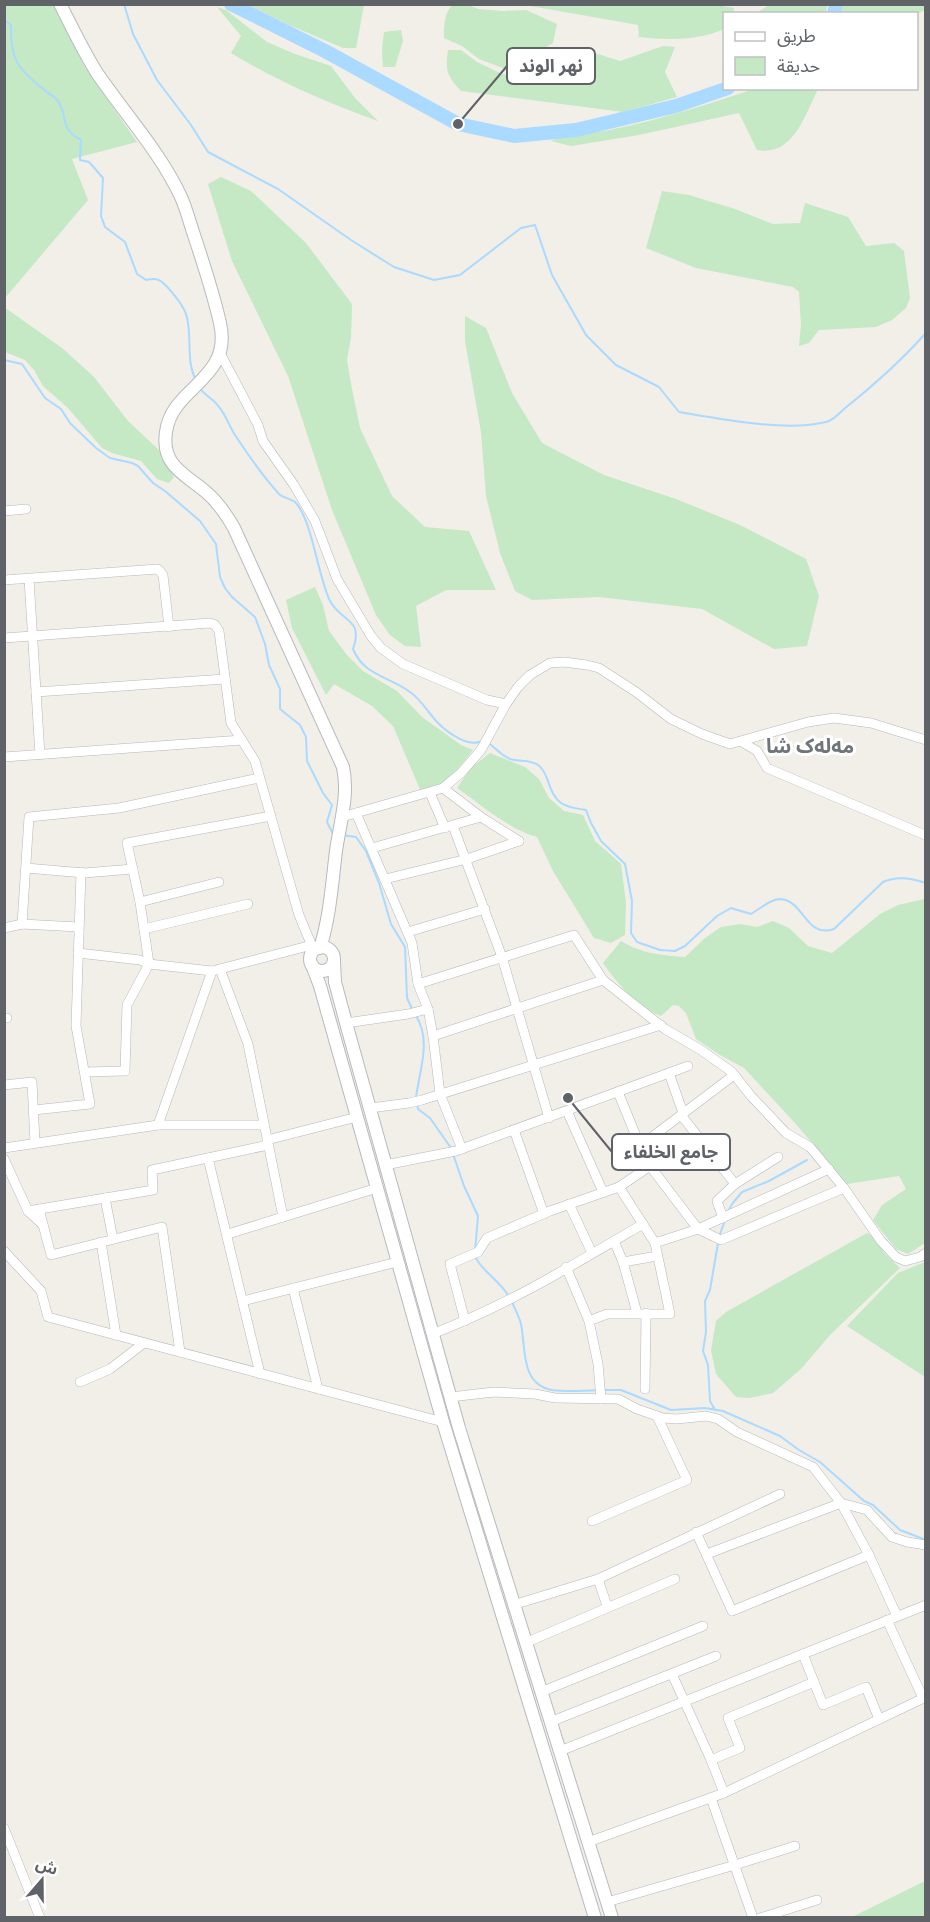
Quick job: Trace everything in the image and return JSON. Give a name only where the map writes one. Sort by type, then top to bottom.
[{"type":"main road","points":[[60,4],[96,71],[163,163],[182,198],[205,268],[221,326],[222,348],[217,363],[178,405],[169,419],[165,439],[167,453],[176,469],[214,500],[234,528],[341,760],[346,790],[342,820],[327,921],[311,958],[312,965],[320,986],[443,1422],[595,1917]]},
{"type":"main road","points":[[327,921],[335,982],[450,1397],[612,1917]]},
{"type":"main road","points":[[312,965],[317,970],[324,971],[331,968],[333,958],[327,949],[315,948]]},
{"type":"main road","points":[[407,1298],[421,1294]]},
{"type":"main road","points":[[412,1315],[417,1311],[426,1312]]},
{"type":"main road","points":[[502,1615],[510,1616],[514,1608]]},
{"type":"main road","points":[[508,1637],[514,1630],[520,1631],[524,1638]]},
{"type":"street","points":[[220,353],[258,425],[263,441],[294,485],[315,521],[337,579],[371,636],[381,648],[403,664],[487,700],[506,704]]},
{"type":"street","points":[[4,511],[26,509]]},
{"type":"street","points":[[4,580],[158,569],[163,575],[169,627]]},
{"type":"street","points":[[29,579],[40,755]]},
{"type":"street","points":[[4,638],[210,623],[215,625],[219,631],[231,723],[255,761],[299,915],[315,948],[216,970],[149,964],[140,960],[78,953]]},
{"type":"street","points":[[342,820],[356,813],[442,788],[460,773],[481,750],[518,687],[530,675],[550,663],[587,664],[599,668],[636,692],[671,719],[730,744],[808,722],[834,718],[871,723],[926,740]]},
{"type":"street","points":[[36,692],[225,679]]},
{"type":"street","points":[[4,757],[242,740]]},
{"type":"street","points":[[742,742],[757,751],[766,768],[925,835]]},
{"type":"street","points":[[22,924],[29,817],[119,808],[260,778]]},
{"type":"street","points":[[385,879],[466,859],[519,841],[442,788]]},
{"type":"street","points":[[430,793],[466,859],[485,909],[502,957],[549,1118]]},
{"type":"street","points":[[356,813],[412,943],[418,984],[428,1009],[440,1094],[455,1151]]},
{"type":"street","points":[[85,1072],[125,1071],[127,1005],[149,964],[128,843],[271,816]]},
{"type":"street","points":[[372,848],[481,817]]},
{"type":"street","points":[[26,868],[81,872],[133,869]]},
{"type":"street","points":[[34,1110],[90,1104],[76,1026],[81,872]]},
{"type":"street","points":[[140,902],[219,882]]},
{"type":"street","points":[[144,929],[248,904]]},
{"type":"street","points":[[408,932],[485,909]]},
{"type":"street","points":[[4,928],[22,924],[78,927]]},
{"type":"street","points":[[418,984],[574,934],[603,980],[661,1025],[734,1074],[786,1133],[810,1147],[844,1188],[881,1241],[896,1257],[905,1261],[926,1253]]},
{"type":"street","points":[[158,1125],[216,970]]},
{"type":"street","points":[[216,970],[248,1044],[284,1217]]},
{"type":"street","points":[[433,1036],[603,980]]},
{"type":"street","points":[[346,1023],[428,1009]]},
{"type":"street","points":[[370,1108],[418,1101],[661,1025]]},
{"type":"street","points":[[386,1165],[455,1151],[688,1066]]},
{"type":"street","points":[[669,1073],[682,1114],[735,1184]]},
{"type":"street","points":[[640,1146],[734,1074]]},
{"type":"street","points":[[4,1085],[32,1082],[35,1143]]},
{"type":"street","points":[[618,1092],[650,1166],[698,1229],[717,1238],[844,1188]]},
{"type":"street","points":[[567,1111],[603,1192]]},
{"type":"street","points":[[28,1211],[153,1190],[152,1170],[268,1143],[357,1117]]},
{"type":"street","points":[[4,1148],[158,1125],[264,1125]]},
{"type":"street","points":[[514,1130],[544,1214]]},
{"type":"street","points":[[723,1218],[717,1201],[735,1184],[778,1157]]},
{"type":"street","points":[[208,1158],[260,1374]]},
{"type":"street","points":[[4,1159],[28,1211],[44,1225]]},
{"type":"street","points":[[465,1322],[450,1264],[474,1254],[487,1238],[569,1204],[620,1186],[650,1166]]},
{"type":"street","points":[[655,1243],[698,1229],[829,1169]]},
{"type":"street","points":[[589,1321],[607,1314],[670,1314],[655,1243],[620,1186]]},
{"type":"street","points":[[228,1234],[376,1188]]},
{"type":"street","points":[[105,1198],[112,1239]]},
{"type":"street","points":[[569,1204],[592,1254]]},
{"type":"street","points":[[39,1209],[51,1255],[162,1227],[180,1352]]},
{"type":"street","points":[[432,1334],[465,1322],[511,1300],[643,1224]]},
{"type":"street","points":[[614,1241],[642,1313],[645,1389]]},
{"type":"street","points":[[101,1242],[116,1335]]},
{"type":"street","points":[[4,1251],[41,1291],[48,1317],[443,1422]]},
{"type":"street","points":[[623,1262],[657,1257]]},
{"type":"street","points":[[243,1301],[397,1262]]},
{"type":"street","points":[[566,1268],[589,1321],[598,1364],[601,1398]]},
{"type":"street","points":[[293,1288],[318,1389]]},
{"type":"street","points":[[80,1383],[110,1369],[144,1343]]},
{"type":"street","points":[[450,1397],[495,1392],[535,1394],[555,1398],[618,1399],[657,1416],[677,1419],[706,1416],[718,1419],[737,1432],[813,1467],[841,1503],[869,1555],[924,1698],[724,1793],[588,1842]]},
{"type":"street","points":[[592,1521],[687,1480],[657,1416]]},
{"type":"street","points":[[514,1608],[598,1579],[780,1494]]},
{"type":"street","points":[[707,1554],[841,1503],[867,1510],[892,1537],[926,1545]]},
{"type":"street","points":[[696,1532],[732,1611],[869,1555]]},
{"type":"street","points":[[598,1579],[608,1606]]},
{"type":"street","points":[[524,1638],[675,1579]]},
{"type":"street","points":[[560,1751],[926,1605]]},
{"type":"street","points":[[541,1692],[703,1626]]},
{"type":"street","points":[[803,1654],[823,1705],[867,1687],[879,1719]]},
{"type":"street","points":[[550,1722],[716,1656]]},
{"type":"street","points":[[672,1674],[724,1793]]},
{"type":"street","points":[[711,1760],[740,1748],[728,1718],[814,1682]]},
{"type":"street","points":[[711,1798],[753,1917]]},
{"type":"street","points":[[4,1828],[40,1917]]},
{"type":"street","points":[[607,1902],[795,1846]]},
{"type":"street","points":[[760,1917],[817,1900]]},
{"type":"green space","points":[[5,4],[53,5],[84,66],[137,142],[72,159],[88,200],[5,298]]},
{"type":"green space","points":[[453,4],[468,5],[478,9],[526,10],[557,24],[553,43],[543,49],[515,51],[508,70],[479,59],[462,46],[444,38],[446,16]]},
{"type":"green space","points":[[771,4],[827,4],[826,12],[758,12]]},
{"type":"green space","points":[[843,4],[925,5],[925,10],[918,14],[841,12]]},
{"type":"green space","points":[[249,5],[364,5],[356,48],[343,48]]},
{"type":"green space","points":[[525,5],[716,5],[734,8],[733,12],[723,12],[723,29],[704,36],[671,39],[639,37],[638,25]]},
{"type":"green space","points":[[217,7],[226,10],[267,42],[331,66],[355,98],[378,121],[303,91],[231,53],[241,36]]},
{"type":"green space","points":[[401,30],[403,41],[395,67],[383,67],[384,32]]},
{"type":"green space","points":[[663,46],[675,47],[665,72],[677,97],[623,112],[461,91],[450,77],[447,68],[448,50],[461,50],[477,62],[502,74],[516,76],[536,61],[561,49],[598,54],[620,61]]},
{"type":"green space","points":[[751,90],[818,90],[802,122],[789,141],[769,150],[757,150],[739,113],[639,135],[571,146],[551,141],[573,134],[609,130],[684,111]]},
{"type":"green space","points":[[221,177],[251,191],[306,243],[352,304],[351,338],[347,360],[360,428],[392,496],[425,527],[469,531],[496,590],[446,590],[416,606],[421,647],[405,646],[390,635],[376,615],[332,510],[288,376],[232,261],[208,184]]},
{"type":"green space","points":[[662,191],[689,195],[773,224],[800,223],[805,203],[848,217],[866,246],[894,243],[904,251],[910,298],[906,308],[892,320],[876,327],[819,330],[809,343],[799,346],[801,325],[799,292],[793,287],[696,268],[646,248]]},
{"type":"green space","points":[[4,307],[62,348],[94,377],[128,421],[160,451],[174,477],[169,483],[157,479],[141,461],[102,448],[68,408],[43,386],[25,360],[5,352]]},
{"type":"green space","points":[[465,316],[486,328],[512,393],[542,443],[604,475],[676,499],[740,525],[806,559],[819,596],[807,646],[774,649],[702,609],[599,597],[532,600],[515,591],[500,553],[486,496],[481,432],[465,341]]},
{"type":"green space","points":[[315,587],[323,605],[329,631],[347,655],[363,671],[397,691],[422,717],[461,745],[473,750],[438,786],[422,794],[393,726],[372,706],[334,684],[326,695],[292,628],[286,600]]},
{"type":"green space","points":[[490,753],[525,767],[539,779],[549,798],[564,811],[583,815],[595,841],[621,864],[626,903],[625,935],[611,943],[594,938],[553,871],[537,837],[506,823],[457,788],[471,768]]},
{"type":"green space","points":[[925,899],[925,1243],[908,1254],[896,1249],[873,1220],[882,1205],[906,1189],[899,1176],[847,1184],[744,1068],[696,1039],[686,1013],[679,1006],[673,1005],[661,1016],[652,1012],[628,994],[603,963],[621,941],[644,951],[685,957],[721,927],[740,924],[757,927],[773,921],[789,928],[808,946],[832,953],[880,914],[898,905]]},
{"type":"green space","points":[[867,1233],[900,1268],[831,1334],[801,1369],[773,1393],[749,1398],[736,1397],[716,1374],[711,1350],[716,1321],[726,1312]]},
{"type":"green space","points":[[925,1262],[925,1377],[847,1326],[898,1273]]},
{"type":"green space","points":[[925,1881],[925,1917],[852,1917]]},
{"type":"waterway","points":[[124,4],[133,34],[157,80],[208,152],[278,189],[394,267],[434,280],[460,275],[521,228],[535,225],[552,275],[586,335],[616,365],[659,387],[679,412],[773,425],[810,425],[828,421],[886,373],[926,333]]},
{"type":"waterway","points":[[231,4],[325,51],[458,124],[514,136],[576,130],[676,106],[723,90]]},
{"type":"waterway","points":[[834,12],[836,4]]},
{"type":"waterway","points":[[4,20],[11,25],[12,46],[17,62],[27,75],[58,101],[69,131],[81,140],[80,160],[89,162],[103,178],[101,216],[105,227],[125,242],[137,274],[146,280],[157,279],[162,282],[183,307],[188,322],[191,364],[196,380]]},
{"type":"waterway","points":[[4,360],[22,364],[45,398],[61,409],[70,423],[96,448],[110,458],[138,466],[153,483],[200,521],[216,544],[220,577],[225,588],[255,617],[265,644],[269,665],[280,689],[280,709],[300,725],[306,737],[307,761],[323,793],[332,805],[327,822],[333,834]]},
{"type":"waterway","points":[[200,388],[221,410],[240,443],[273,487],[281,495],[295,502],[301,510],[330,601],[350,621],[356,631],[353,649],[358,658],[370,670],[414,695],[447,731],[471,743],[482,741]]},
{"type":"waterway","points":[[488,743],[510,759],[538,765],[542,768],[554,795],[561,803],[586,810],[601,841],[625,864],[632,901],[631,933],[637,942],[660,950],[675,951],[685,946],[717,916],[731,908],[751,914],[769,902],[780,899],[788,901],[817,929],[825,931],[834,929],[883,882],[904,878],[926,883]]},
{"type":"waterway","points":[[342,835],[356,837],[366,851],[379,883],[391,924],[405,947],[407,998],[413,1011]]},
{"type":"waterway","points":[[416,1016],[421,1026],[424,1046],[416,1098]]},
{"type":"waterway","points":[[417,1103],[418,1109],[430,1118],[451,1148]]},
{"type":"waterway","points":[[453,1154],[478,1216],[475,1251]]},
{"type":"waterway","points":[[728,1212],[742,1192],[769,1181],[807,1160]]},
{"type":"waterway","points":[[719,1237],[725,1220]]},
{"type":"waterway","points":[[715,1410],[710,1401],[708,1365],[703,1351],[706,1332],[705,1301],[710,1290],[718,1243]]},
{"type":"waterway","points":[[475,1256],[509,1297]]},
{"type":"waterway","points":[[512,1302],[521,1324],[526,1364],[534,1381],[552,1390],[599,1390]]},
{"type":"waterway","points":[[604,1390],[621,1390],[671,1410],[705,1408],[723,1411],[780,1436],[820,1462],[900,1530],[926,1540]]},
{"type":"place","name":"نهر الوند","points":[[458,124]]},
{"type":"place","name":"جامع الخلفاء","points":[[568,1098]]},
{"type":"district","name":"مەلەک شا","points":[[810,746]]}]
